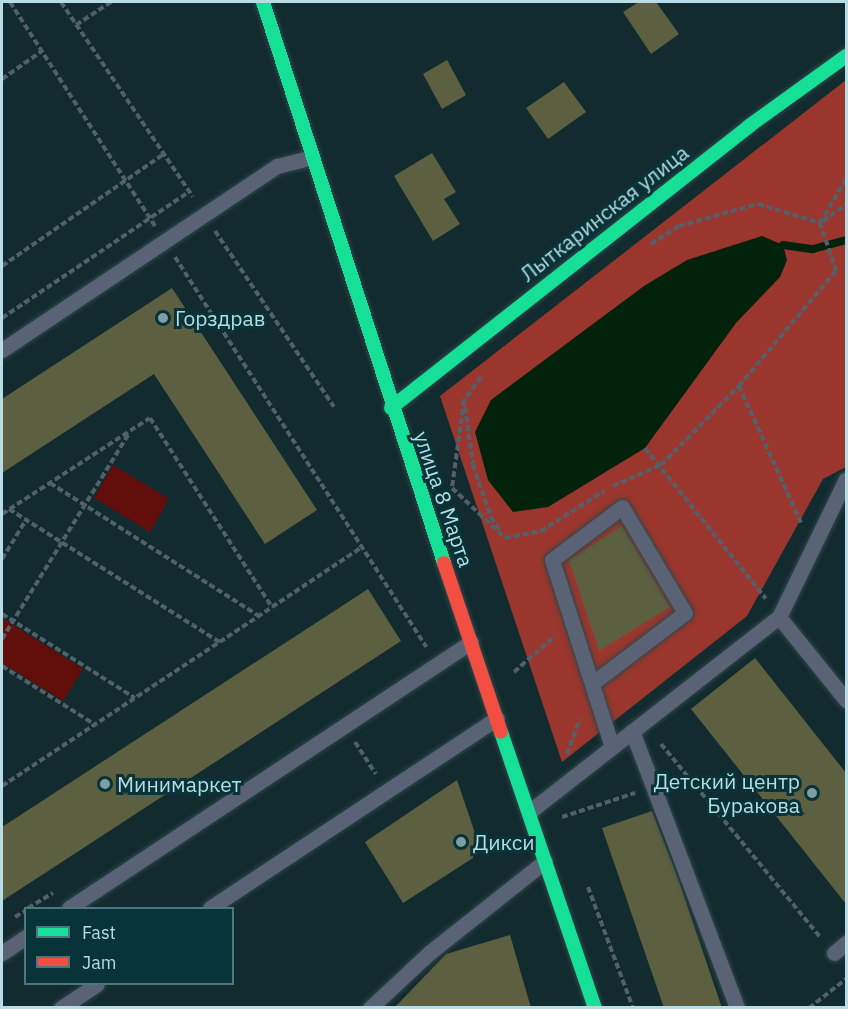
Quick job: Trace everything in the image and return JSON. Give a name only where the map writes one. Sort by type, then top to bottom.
[{"type":"street","name":"улица 8 Марта","points":[[263,2],[391,408],[595,1008]]},
{"type":"street","name":"Лыткаринская улица","points":[[391,408],[749,126],[846,56]]},
{"type":"lane","points":[[2,350],[277,166],[312,157]]},
{"type":"lane","points":[[529,812],[612,747],[634,736],[779,616],[846,479]]},
{"type":"lane","points":[[594,682],[685,613],[622,507],[552,560],[594,682],[612,747]]},
{"type":"lane","points":[[779,616],[846,700]]},
{"type":"lane","points":[[72,907],[471,642]]},
{"type":"lane","points":[[213,907],[497,718]]},
{"type":"lane","points":[[634,736],[737,1008]]},
{"type":"lane","points":[[370,1008],[429,953],[545,861]]},
{"type":"lane","points":[[2,953],[24,938]]},
{"type":"lane","points":[[834,953],[846,943]]},
{"type":"lane","points":[[61,1008],[96,985]]},
{"type":"path","points":[[10,2],[427,648],[417,654]]},
{"type":"path","points":[[76,25],[111,2]]},
{"type":"path","points":[[2,79],[42,51]]},
{"type":"path","points":[[2,266],[164,154]]},
{"type":"path","points":[[505,538],[541,531],[616,484],[661,465],[739,386],[836,271],[820,223],[846,179]]},
{"type":"path","points":[[2,318],[189,192]]},
{"type":"path","points":[[640,250],[679,226],[758,204],[820,223]]},
{"type":"path","points":[[820,223],[846,205]]},
{"type":"path","points":[[484,374],[464,400],[452,488],[505,538]]},
{"type":"path","points":[[739,386],[812,547]]},
{"type":"path","points":[[464,400],[473,465],[491,517],[505,538]]},
{"type":"path","points":[[2,514],[150,418],[272,607]]},
{"type":"path","points":[[2,639],[131,430]]},
{"type":"path","points":[[645,448],[661,465],[779,616]]},
{"type":"path","points":[[50,483],[259,616]]},
{"type":"path","points":[[9,509],[219,642]]},
{"type":"path","points":[[2,559],[26,520]]},
{"type":"path","points":[[2,786],[362,547]]},
{"type":"path","points":[[2,614],[135,698]]},
{"type":"path","points":[[514,672],[572,622]]},
{"type":"path","points":[[2,666],[94,724]]},
{"type":"path","points":[[565,760],[582,715]]},
{"type":"path","points":[[634,736],[651,730],[834,953]]},
{"type":"path","points":[[352,737],[387,791]]},
{"type":"path","points":[[562,817],[653,787]]},
{"type":"path","points":[[31,907],[57,890]]},
{"type":"path","points":[[809,1008],[846,979]]},
{"type":"shaded area","points":[[846,80],[846,467],[823,479],[747,616],[562,762],[440,396]]},
{"type":"shaded area","points":[[762,236],[783,245],[787,260],[780,277],[736,323],[645,448],[548,507],[513,512],[488,480],[475,432],[491,400],[644,286],[687,260]]},
{"type":"shaded area","points":[[113,465],[169,499],[150,532],[94,498]]},
{"type":"shaded area","points":[[2,618],[83,669],[63,701],[2,663]]},
{"type":"building","points":[[639,2],[656,2],[679,34],[651,54],[623,12]]},
{"type":"building","points":[[447,60],[466,95],[442,109],[423,74]]},
{"type":"building","points":[[564,82],[586,112],[548,139],[526,108]]},
{"type":"building","points":[[432,153],[456,192],[444,199],[460,224],[433,241],[394,176]]},
{"type":"building","points":[[172,288],[317,510],[265,544],[154,374],[2,473],[2,399]]},
{"type":"building","points":[[622,526],[670,607],[599,651],[569,560]]},
{"type":"building","points":[[368,589],[401,641],[2,901],[2,827]]},
{"type":"building","points":[[755,658],[846,773],[846,904],[691,709]]},
{"type":"building","points":[[457,780],[477,839],[473,858],[403,903],[365,842]]},
{"type":"building","points":[[652,811],[679,881],[722,1008],[664,1008],[602,828]]},
{"type":"building","points":[[510,935],[531,1008],[394,1008],[446,954]]},
{"type":"waterway","points":[[783,245],[813,249],[846,240]]},
{"type":"traffic: fast","points":[[263,2],[444,563]]},
{"type":"traffic: fast","points":[[391,408],[749,126],[846,56]]},
{"type":"traffic: fast","points":[[501,732],[595,1008]]},
{"type":"traffic: jam","points":[[444,563],[501,732]]},
{"type":"place","name":"Горздрав","points":[[163,318]]},
{"type":"place","name":"Минимаркет","points":[[105,784]]},
{"type":"place","name":"Детский центр Буракова","points":[[812,793]]},
{"type":"place","name":"Дикси","points":[[461,842]]}]
